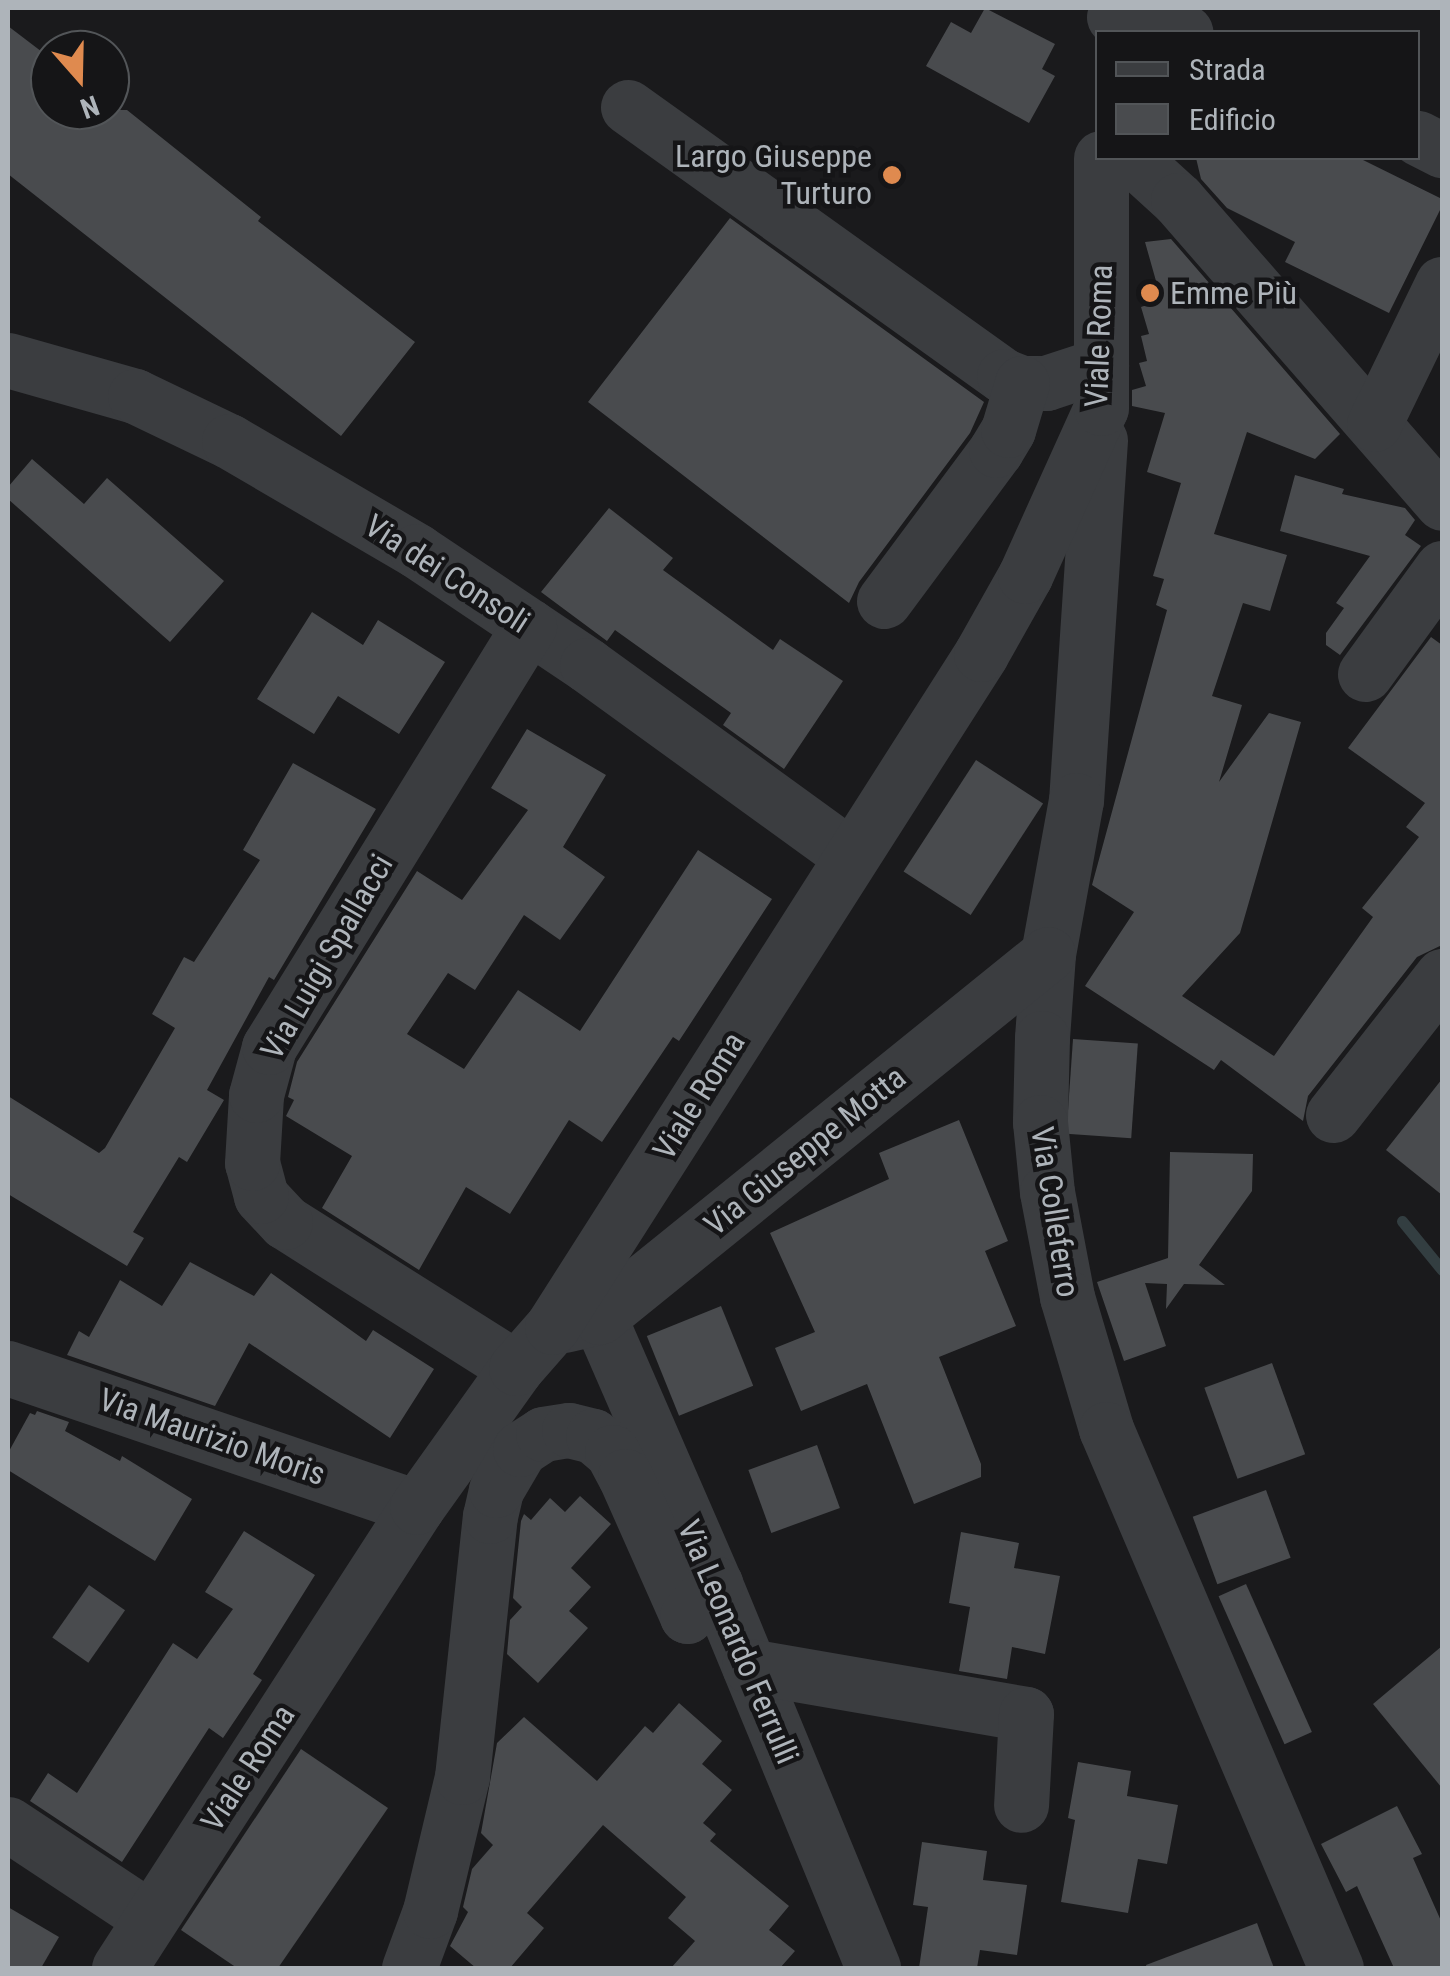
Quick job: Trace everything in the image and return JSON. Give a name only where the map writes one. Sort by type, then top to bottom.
[{"type":"street","points":[[1114,19],[1174,30]]},
{"type":"street","points":[[628,107],[1004,376],[1022,383],[1101,387]]},
{"type":"street","name":"Viale Roma","points":[[118,1968],[417,1506],[516,1368],[575,1322],[850,856],[981,654],[1025,576],[1101,387],[1102,160]]},
{"type":"street","points":[[1134,160],[1178,200],[1442,503]]},
{"type":"street","points":[[1374,424],[1442,284]]},
{"type":"street","name":"Via dei Consoli","points":[[8,360],[100,384],[213,432],[417,551],[850,856]]},
{"type":"street","points":[[884,601],[996,450],[1008,430],[1022,383]]},
{"type":"street","name":"Via Colleferro","points":[[1101,387],[1096,558],[1076,800],[1048,954],[1040,1122],[1058,1262],[1075,1330],[1118,1459],[1336,1968]]},
{"type":"street","points":[[1366,674],[1442,568]]},
{"type":"street","name":"Via Luigi Spallacci","points":[[516,1368],[285,1222],[261,1196],[252,1163],[256,1095],[269,1048],[528,626]]},
{"type":"street","name":"Via Giuseppe Motta","points":[[575,1322],[1048,954]]},
{"type":"street","points":[[1332,1115],[1442,976]]},
{"type":"street","name":"Via Leonardo Ferrulli","points":[[575,1322],[715,1584],[873,1968]]},
{"type":"street","name":"Via Maurizio Moris","points":[[13,1382],[417,1506]]},
{"type":"street","points":[[409,1968],[430,1911],[462,1777],[490,1516],[496,1490],[520,1449],[556,1432],[569,1430],[593,1436],[612,1452],[626,1476],[687,1616],[715,1584]]},
{"type":"street","points":[[749,1666],[1026,1714],[1021,1804]]},
{"type":"street","points":[[8,1824],[150,1918]]},
{"type":"building","points":[[985,8],[1055,44],[1042,69],[1055,76],[1029,123],[926,66],[951,22],[971,33]]},
{"type":"building","points":[[8,26],[30,43],[30,130],[130,130],[130,112],[261,217],[258,221],[415,342],[341,436],[8,174]]},
{"type":"building","points":[[1196,160],[1363,160],[1442,199],[1442,206],[1389,313],[1285,262],[1295,242],[1227,208],[1201,179]]},
{"type":"building","points":[[730,218],[984,402],[970,433],[859,582],[849,603],[588,402]]},
{"type":"building","points":[[1171,239],[1340,434],[1315,459],[1247,432],[1214,534],[1287,555],[1270,611],[1243,603],[1212,696],[1242,705],[1219,782],[1269,713],[1301,722],[1240,933],[1182,996],[1274,1056],[1373,917],[1362,908],[1419,837],[1406,827],[1425,803],[1348,748],[1431,637],[1442,645],[1442,945],[1417,957],[1308,1096],[1303,1121],[1221,1060],[1214,1070],[1085,986],[1134,912],[1092,885],[1167,610],[1156,605],[1164,579],[1153,576],[1181,483],[1147,472],[1165,413],[1132,406],[1132,390],[1146,386],[1139,363],[1147,361],[1141,336],[1149,334],[1141,307],[1150,304],[1144,285],[1156,281],[1145,242]]},
{"type":"building","points":[[32,459],[84,504],[107,478],[224,581],[170,642],[8,499],[8,487]]},
{"type":"building","points":[[1295,475],[1344,489],[1342,494],[1405,508],[1415,520],[1405,535],[1421,546],[1340,655],[1326,645],[1326,633],[1344,608],[1336,603],[1370,556],[1280,531]]},
{"type":"building","points":[[609,508],[673,558],[663,570],[773,650],[780,639],[843,681],[784,769],[723,725],[731,713],[615,630],[607,641],[541,592]]},
{"type":"building","points":[[312,612],[363,645],[378,620],[445,662],[399,734],[338,696],[314,734],[257,699]]},
{"type":"building","points":[[527,729],[606,775],[563,847],[605,877],[560,940],[524,915],[475,990],[448,973],[407,1034],[464,1069],[518,990],[580,1031],[698,850],[772,899],[679,1041],[673,1037],[602,1142],[569,1120],[510,1214],[466,1187],[419,1270],[322,1208],[352,1156],[286,1116],[294,1100],[288,1097],[297,1062],[417,871],[462,900],[528,810],[491,788]]},
{"type":"building","points":[[976,760],[1043,804],[971,915],[904,872]]},
{"type":"building","points":[[293,763],[376,809],[274,980],[269,977],[207,1090],[224,1100],[187,1162],[179,1157],[133,1232],[144,1238],[127,1266],[8,1194],[8,1096],[99,1153],[105,1148],[175,1028],[152,1014],[184,957],[194,962],[260,860],[243,850]]},
{"type":"building","points":[[1073,1039],[1138,1044],[1131,1138],[1066,1134]]},
{"type":"building","points":[[1442,1079],[1442,1195],[1386,1150]]},
{"type":"building","points":[[959,1120],[1008,1241],[985,1251],[1016,1326],[939,1357],[981,1464],[981,1477],[914,1504],[867,1384],[801,1411],[775,1348],[815,1332],[770,1233],[889,1179],[879,1153]]},
{"type":"building","points":[[1170,1152],[1253,1154],[1252,1191],[1199,1265],[1225,1285],[1184,1284],[1166,1309],[1167,1284],[1145,1283],[1166,1346],[1124,1361],[1097,1282],[1168,1258]]},
{"type":"building","points":[[190,1262],[254,1296],[271,1273],[366,1341],[373,1330],[434,1369],[390,1438],[249,1343],[215,1406],[67,1355],[79,1331],[89,1337],[120,1280],[162,1306]]},
{"type":"building","points":[[721,1306],[753,1386],[679,1416],[647,1336]]},
{"type":"building","points":[[1272,1363],[1305,1454],[1238,1479],[1204,1388]]},
{"type":"building","points":[[37,1411],[69,1422],[65,1431],[120,1461],[122,1456],[192,1499],[155,1561],[8,1470],[8,1453],[30,1413],[35,1415]]},
{"type":"building","points":[[817,1445],[840,1508],[771,1533],[748,1470]]},
{"type":"building","points":[[1266,1490],[1291,1558],[1217,1584],[1193,1517]]},
{"type":"building","points":[[580,1496],[611,1524],[571,1568],[591,1587],[569,1611],[588,1628],[538,1683],[507,1654],[510,1620],[522,1607],[513,1598],[521,1521],[524,1514],[531,1520],[550,1498],[565,1512]]},
{"type":"building","points":[[244,1531],[315,1575],[253,1674],[262,1680],[223,1738],[209,1728],[122,1862],[30,1801],[48,1773],[77,1793],[173,1643],[197,1659],[233,1609],[205,1592]]},
{"type":"building","points":[[961,1532],[1019,1543],[1014,1568],[1060,1576],[1045,1654],[1012,1647],[1007,1679],[959,1671],[970,1607],[949,1603]]},
{"type":"building","points":[[1246,1584],[1312,1732],[1284,1744],[1219,1596]]},
{"type":"building","points":[[89,1585],[125,1610],[88,1663],[52,1637]]},
{"type":"building","points":[[1442,1646],[1442,1788],[1373,1704]]},
{"type":"building","points":[[679,1703],[722,1741],[702,1764],[732,1790],[703,1823],[716,1834],[710,1841],[789,1906],[769,1930],[795,1951],[780,1968],[671,1968],[695,1941],[668,1918],[686,1897],[603,1825],[527,1913],[544,1928],[510,1968],[476,1968],[450,1946],[468,1912],[463,1907],[472,1869],[493,1845],[481,1833],[497,1743],[524,1717],[597,1781],[645,1726],[653,1733]]},
{"type":"building","points":[[301,1749],[388,1808],[278,1968],[237,1968],[181,1930]]},
{"type":"building","points":[[1078,1762],[1131,1771],[1127,1796],[1178,1805],[1167,1864],[1138,1859],[1128,1913],[1061,1902],[1075,1820],[1068,1818]]},
{"type":"building","points":[[1397,1806],[1422,1854],[1413,1858],[1442,1923],[1442,1968],[1394,1968],[1357,1886],[1346,1892],[1321,1844]]},
{"type":"building","points":[[922,1842],[987,1851],[983,1880],[1027,1885],[1017,1955],[980,1950],[977,1968],[919,1968],[928,1907],[913,1905]]},
{"type":"building","points":[[8,1907],[59,1937],[41,1968],[8,1968]]},
{"type":"building","points":[[1257,1923],[1274,1968],[1147,1968],[1146,1965]]},
{"type":"waterway","points":[[1402,1221],[1442,1270]]},
{"type":"place","name":"Largo Giuseppe Turturo","points":[[892,175]]},
{"type":"place","name":"Emme Più","points":[[1150,293]]}]
